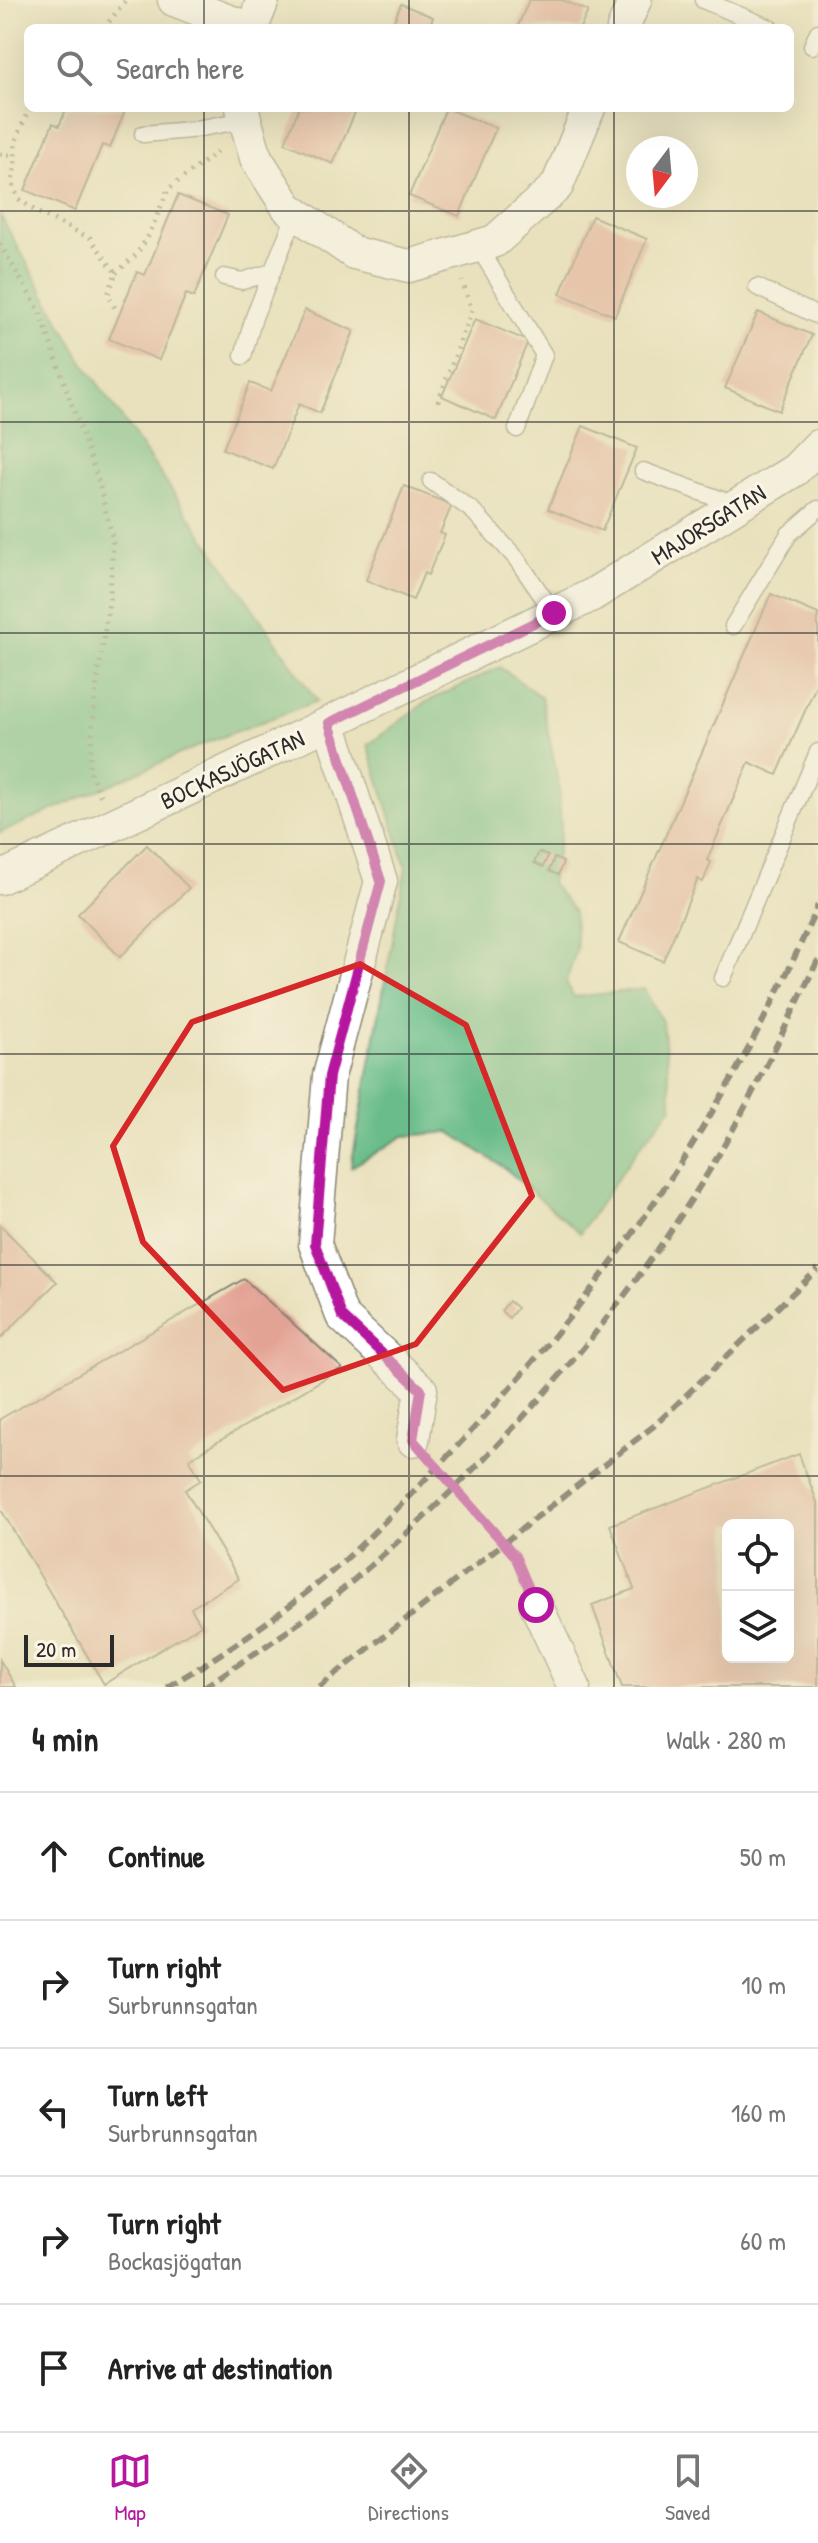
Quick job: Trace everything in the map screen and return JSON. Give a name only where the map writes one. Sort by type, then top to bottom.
[{"type":"street","points":[[174,0],[238,24]]},
{"type":"street","points":[[251,24],[263,0]]},
{"type":"street","points":[[625,24],[635,0]]},
{"type":"street","points":[[245,119],[256,158],[288,208],[354,253],[409,266],[495,241],[557,186],[587,112]]},
{"type":"street","name":"MAJORSGATAN","points":[[592,595],[795,470],[818,447]]},
{"type":"street","name":"BOCKASJÖGATAN","points":[[0,878],[592,595]]},
{"type":"street","points":[[329,723],[381,881],[329,1076],[315,1244],[342,1316],[421,1390],[413,1440]]},
{"type":"street","points":[[536,1605],[574,1687]]},
{"type":"lane","points":[[703,0],[760,24]]},
{"type":"lane","points":[[143,134],[190,130],[245,119]]},
{"type":"lane","points":[[243,356],[254,317],[296,213]]},
{"type":"lane","points":[[465,250],[544,355],[517,429]]},
{"type":"lane","points":[[224,277],[242,281],[272,272]]},
{"type":"lane","points":[[757,287],[818,316]]},
{"type":"lane","points":[[643,471],[737,505]]},
{"type":"lane","points":[[431,481],[473,511],[516,558],[554,613]]},
{"type":"lane","points":[[733,626],[789,534],[818,509]]},
{"type":"lane","points":[[723,978],[818,752]]},
{"type":"path","points":[[107,24],[126,0]]},
{"type":"path","points":[[27,112],[15,143],[12,182],[18,199],[90,238],[116,273]]},
{"type":"path","points":[[116,310],[108,294],[116,273],[136,255],[149,235],[168,189],[245,119]]},
{"type":"path","points":[[0,154],[15,156]]},
{"type":"path","points":[[0,244],[40,312],[98,480],[113,540],[110,594],[95,697],[89,770],[113,824]]},
{"type":"path","points":[[438,402],[472,310],[465,250]]},
{"type":"path","points":[[413,1440],[515,1556],[536,1605]]},
{"type":"highlighted area","points":[[360,964],[466,1025],[532,1196],[416,1344],[283,1390],[143,1242],[113,1146],[192,1022]]},
{"type":"green space","points":[[0,215],[81,359],[317,701],[203,744],[0,833]]},
{"type":"green space","points":[[500,667],[541,697],[559,785],[561,832],[551,883],[574,912],[577,949],[566,982],[574,997],[644,989],[663,1023],[672,1107],[636,1151],[580,1233],[506,1169],[450,1132],[404,1136],[351,1167],[406,867],[368,745],[426,702]]},
{"type":"building","points":[[529,0],[562,0],[588,11],[582,24],[519,24]]},
{"type":"building","points":[[401,4],[433,17],[430,24],[393,24]]},
{"type":"building","points":[[65,112],[124,112],[110,148],[102,145],[75,211],[25,190],[53,123],[59,126]]},
{"type":"building","points":[[297,112],[355,112],[333,164],[285,143]]},
{"type":"building","points":[[444,112],[456,112],[496,128],[459,216],[409,196]]},
{"type":"building","points":[[178,195],[228,215],[194,297],[186,294],[159,360],[109,339],[137,272],[145,275]]},
{"type":"building","points":[[592,216],[647,239],[615,316],[560,294]]},
{"type":"building","points":[[305,310],[354,331],[320,413],[299,404],[273,469],[223,449],[250,383],[271,391]]},
{"type":"building","points":[[758,312],[812,335],[779,411],[725,388]]},
{"type":"building","points":[[475,319],[528,341],[496,420],[442,396]]},
{"type":"building","points":[[583,426],[637,448],[602,531],[548,509]]},
{"type":"building","points":[[404,486],[452,505],[440,533],[445,535],[428,575],[424,573],[413,600],[366,580]]},
{"type":"building","points":[[771,594],[818,614],[818,681],[777,775],[749,762],[707,860],[711,862],[703,882],[698,879],[663,961],[619,942]]},
{"type":"building","points":[[147,845],[189,888],[120,957],[78,914]]},
{"type":"building","points":[[539,852],[548,856],[543,867],[534,863]]},
{"type":"building","points":[[554,858],[563,862],[558,875],[549,871]]},
{"type":"building","points":[[0,1225],[57,1282],[0,1339]]},
{"type":"building","points":[[244,1279],[342,1368],[189,1459],[201,1480],[185,1490],[239,1579],[191,1608],[201,1625],[104,1684],[0,1508],[0,1419]]},
{"type":"building","points":[[509,1301],[517,1308],[509,1318],[501,1311]]},
{"type":"building","points":[[799,1454],[818,1505],[818,1687],[622,1687],[592,1605],[634,1589],[610,1525]]},
{"type":"building","points":[[0,1660],[16,1687],[0,1687]]},
{"type":"railway","points":[[167,1687],[259,1628],[346,1559],[442,1462],[555,1335],[656,1201],[701,1130],[743,1058],[818,905]]},
{"type":"railway","points":[[204,1687],[275,1640],[343,1589],[447,1496],[543,1395],[631,1286],[709,1171],[752,1093],[818,960]]},
{"type":"railway","points":[[319,1687],[655,1425],[818,1269]]},
{"type":"route","points":[[536,1605],[515,1556],[413,1440],[421,1390],[342,1316],[315,1244],[329,1076],[381,881],[329,723],[554,613]]}]
